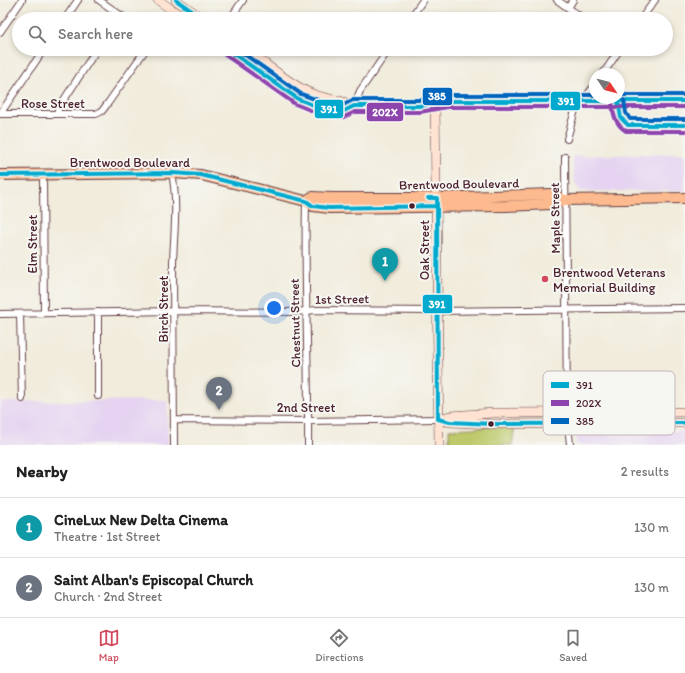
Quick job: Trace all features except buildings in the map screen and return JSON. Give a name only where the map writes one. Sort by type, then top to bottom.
[{"type":"main road","name":"Brentwood Boulevard","points":[[0,174],[172,173],[200,175],[306,201],[312,197],[506,206],[552,204],[565,200],[685,198]]},
{"type":"street","points":[[14,12],[22,0]]},
{"type":"street","points":[[70,12],[78,0]]},
{"type":"street","points":[[99,0],[109,3],[115,12]]},
{"type":"street","points":[[158,0],[175,12]]},
{"type":"street","points":[[176,0],[193,12]]},
{"type":"street","points":[[235,12],[243,0]]},
{"type":"street","points":[[415,12],[423,0]]},
{"type":"street","points":[[557,0],[574,12]]},
{"type":"street","points":[[568,8],[573,0]]},
{"type":"street","points":[[646,12],[655,0]]},
{"type":"street","points":[[0,32],[12,15]]},
{"type":"street","points":[[0,114],[39,56]]},
{"type":"street","points":[[57,114],[58,109],[92,56]]},
{"type":"street","name":"Rose Street","points":[[0,114],[96,114],[102,111],[141,56]]},
{"type":"street","points":[[237,56],[298,99],[321,108],[344,111],[354,106],[419,106],[446,101],[685,101]]},
{"type":"street","points":[[255,56],[304,90],[323,98],[345,101],[354,106]]},
{"type":"street","points":[[354,106],[360,91],[384,56]]},
{"type":"street","points":[[607,68],[615,56]]},
{"type":"street","points":[[568,139],[575,110],[589,92]]},
{"type":"street","name":"Oak Street","points":[[435,104],[438,445]]},
{"type":"street","name":"Maple Street","points":[[565,157],[568,371]]},
{"type":"street","name":"Birch Street","points":[[172,173],[175,188],[174,445]]},
{"type":"street","name":"Elm Street","points":[[43,174],[44,313]]},
{"type":"street","name":"Chestnut Street","points":[[306,201],[304,259],[308,445]]},
{"type":"street","name":"1st Street","points":[[0,314],[174,311],[685,308]]},
{"type":"street","points":[[98,312],[98,396]]},
{"type":"street","points":[[20,314],[22,398]]},
{"type":"street","name":"2nd Street","points":[[675,412],[685,412]]},
{"type":"street","name":"2nd Street","points":[[174,420],[307,421],[438,419],[450,422],[493,424],[543,420]]},
{"type":"street","name":"2nd Street","points":[[675,423],[685,423]]},
{"type":"street","name":"Maple Street","points":[[569,435],[570,445]]},
{"type":"shaded area","points":[[685,153],[685,191],[580,191],[575,184],[572,156]]},
{"type":"shaded area","points":[[167,400],[168,445],[0,445],[0,402]]},
{"type":"shaded area","points":[[675,431],[685,431],[685,445],[576,445],[576,435],[675,435]]},
{"type":"green space","points":[[515,426],[512,445],[449,445],[449,429]]},
{"type":"transit line","name":"391","points":[[176,0],[193,12]]},
{"type":"transit line","name":"202X","points":[[227,56],[295,104],[320,114],[344,117],[355,112],[420,112],[447,107],[685,107]]},
{"type":"transit line","name":"391","points":[[237,56],[298,99],[321,108],[344,111],[354,106],[419,106],[446,101],[685,101]]},
{"type":"transit line","name":"385","points":[[247,56],[301,94],[323,102],[343,105],[353,100],[418,100],[446,95],[589,95]]},
{"type":"transit line","name":"385","points":[[625,95],[685,95]]},
{"type":"transit line","name":"202X","points":[[612,104],[617,122],[626,131],[685,131]]},
{"type":"transit line","name":"391","points":[[619,104],[621,118],[628,125],[685,125]]},
{"type":"transit line","name":"385","points":[[625,104],[626,113],[630,119],[685,119]]},
{"type":"transit line","name":"391","points":[[0,175],[172,173],[201,175],[306,201],[313,206],[329,208],[437,206]]},
{"type":"transit line","name":"391","points":[[428,198],[437,198],[438,419]]},
{"type":"transit line","name":"391","points":[[438,419],[450,422],[493,424],[543,424]]},
{"type":"transit line","name":"391","points":[[675,423],[685,423]]},
{"type":"place","name":"Brentwood Veterans Memorial Building","points":[[545,279]]},
{"type":"place","name":"CineLux New Delta Cinema","points":[[385,281]]},
{"type":"place","name":"Saint Alban's Episcopal Church","points":[[219,410]]}]
